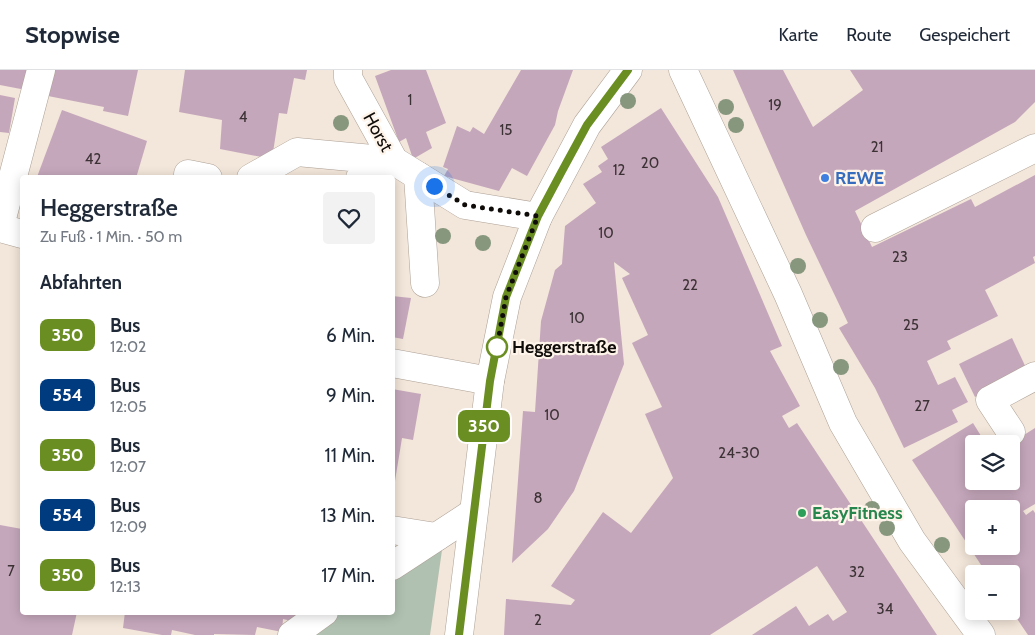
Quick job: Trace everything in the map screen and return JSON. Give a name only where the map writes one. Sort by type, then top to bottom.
[{"type":"street","points":[[20,232],[2,216],[41,70]]},
{"type":"street","points":[[459,635],[490,381],[506,297],[538,216],[587,125],[628,70]]},
{"type":"street","points":[[683,70],[788,294],[843,423],[912,541],[981,635]]},
{"type":"street","name":"Horst","points":[[352,73],[394,162],[465,205],[538,216]]},
{"type":"street","points":[[875,228],[1035,148]]},
{"type":"street","points":[[256,175],[297,152],[394,162]]},
{"type":"street","points":[[366,175],[394,162]]},
{"type":"street","points":[[418,176],[425,283]]},
{"type":"street","points":[[395,364],[490,381]]},
{"type":"street","points":[[1011,432],[990,400],[1035,376]]},
{"type":"street","points":[[395,564],[473,514]]},
{"type":"street","points":[[395,530],[436,537]]},
{"type":"street","points":[[292,635],[320,615]]},
{"type":"green space","points":[[442,550],[430,635],[302,635],[335,615],[395,615],[395,578]]},
{"type":"building","points":[[0,70],[30,70],[26,90],[0,85]]},
{"type":"building","points":[[54,70],[138,70],[128,116],[103,111],[104,107],[48,96]]},
{"type":"building","points":[[185,70],[307,70],[305,80],[294,78],[287,114],[279,113],[272,159],[220,149],[222,120],[179,112]]},
{"type":"building","points":[[391,70],[426,70],[446,123],[426,132],[432,148],[413,159],[406,138],[399,142],[375,76]]},
{"type":"building","points":[[521,70],[573,70],[558,111],[555,125],[527,176],[512,168],[499,191],[444,176],[448,169],[443,167],[457,126],[470,132],[473,127],[484,134]]},
{"type":"building","points":[[733,70],[783,70],[813,127],[863,90],[850,70],[1035,70],[1035,102],[1015,122],[855,211],[872,247],[971,199],[975,207],[1035,175],[1035,256],[1033,257],[1035,263],[985,290],[998,316],[947,341],[951,349],[927,361],[938,385],[955,377],[968,402],[952,410],[958,422],[904,448],[875,388],[839,328],[848,323],[806,235]]},
{"type":"building","points":[[0,95],[15,98],[9,133],[0,132]]},
{"type":"building","points":[[661,108],[718,197],[782,346],[770,351],[800,406],[782,416],[789,428],[797,423],[937,635],[752,635],[796,606],[809,626],[828,614],[833,621],[847,612],[817,566],[710,635],[504,635],[506,599],[571,605],[575,600],[551,586],[603,512],[631,533],[673,478],[645,414],[662,407],[632,343],[648,335],[622,278],[630,274],[614,262],[624,364],[574,491],[548,529],[512,563],[523,411],[535,412],[541,321],[555,270],[562,264],[565,226],[596,203],[583,184],[602,172],[598,166],[608,159],[601,147]]},
{"type":"building","points":[[62,110],[147,141],[137,175],[38,175]]},
{"type":"building","points":[[395,296],[411,298],[403,339],[395,338]]},
{"type":"building","points":[[1012,338],[1028,372],[975,397],[959,364]]},
{"type":"building","points":[[395,390],[421,394],[413,440],[402,438],[395,481]]},
{"type":"building","points":[[973,423],[980,435],[965,435],[965,490],[1020,490],[1020,437],[1035,428],[1035,504],[1023,511],[1026,515],[1033,510],[1035,513],[1035,635],[1028,635],[1018,620],[1020,620],[1020,565],[981,565],[974,555],[1020,555],[1020,500],[965,500],[965,541],[912,460]]},
{"type":"building","points":[[0,525],[20,529],[20,615],[76,615],[72,635],[0,635]]},
{"type":"building","points":[[125,615],[301,615],[300,623],[283,619],[282,632],[257,627],[255,635],[195,635],[172,630],[171,635],[162,635],[123,628]]},
{"type":"bus line","name":"350","points":[[459,635],[490,381],[506,297],[538,216],[562,171],[587,125],[628,70]]},
{"type":"place","name":"REWE","points":[[825,178]]},
{"type":"place","name":"Heggerstraße","points":[[497,347]]},
{"type":"place","name":"EasyFitness","points":[[802,513]]},
{"type":"route","points":[[434,186],[465,205],[538,216],[506,297],[497,347]]}]
